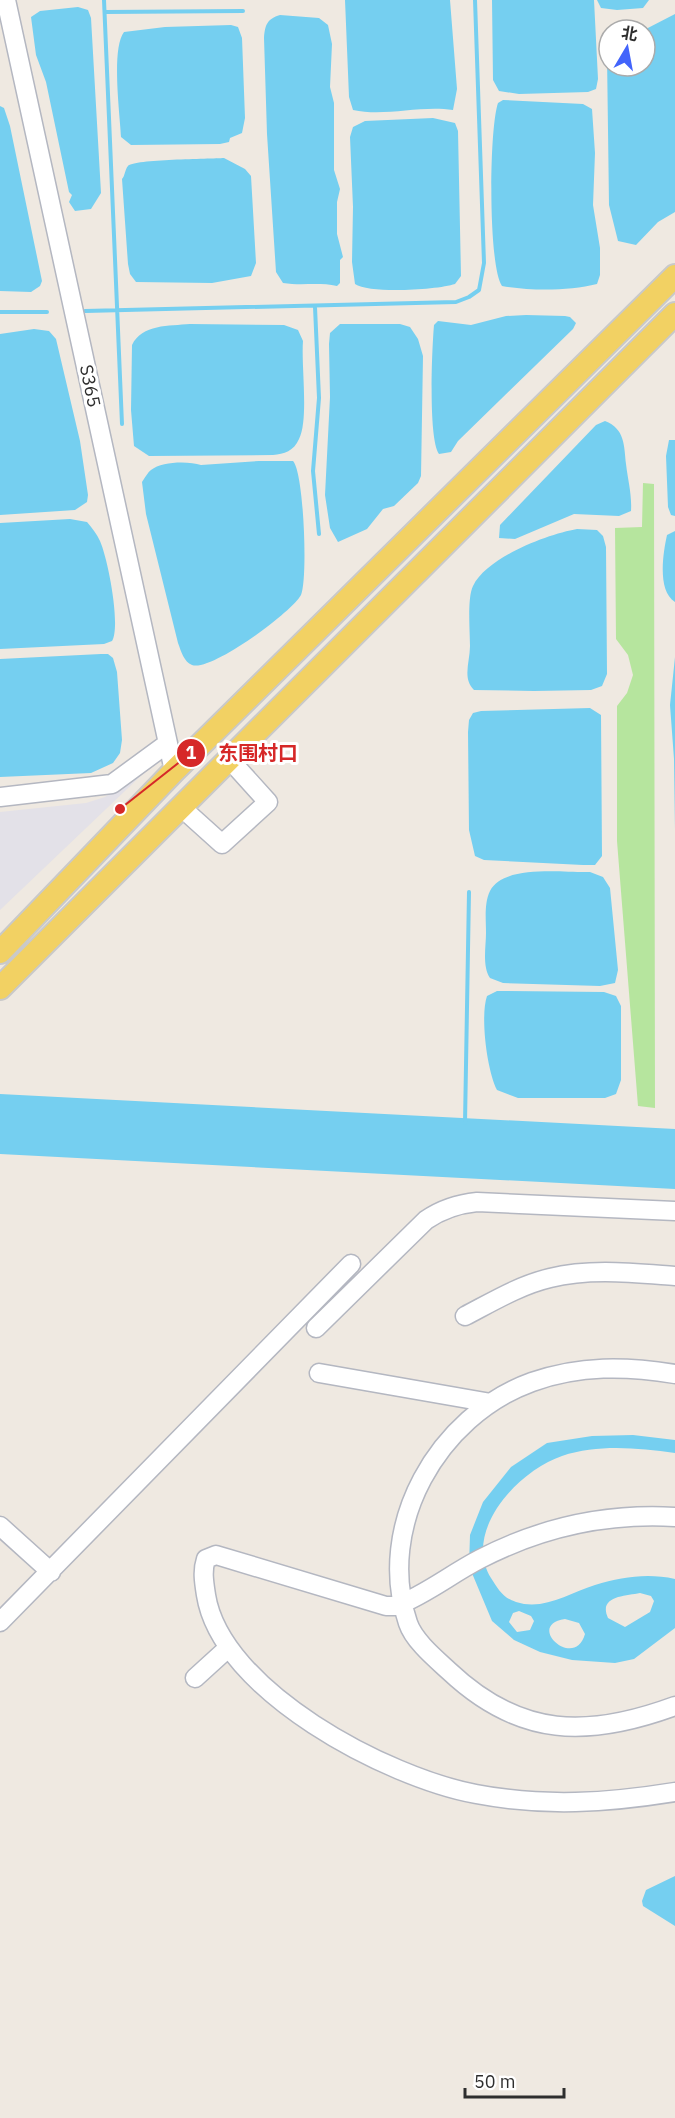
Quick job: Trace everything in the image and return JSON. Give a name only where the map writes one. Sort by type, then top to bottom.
[{"type":"main road","points":[[0,952],[174,771],[675,276]]},
{"type":"main road","points":[[0,988],[675,314]]},
{"type":"main road","points":[[174,771],[189,800]]},
{"type":"street","name":"S365","points":[[6,0],[174,771]]},
{"type":"street","points":[[0,797],[112,784],[168,743]]},
{"type":"street","points":[[189,800],[222,844],[268,802],[230,760]]},
{"type":"street","points":[[316,1328],[426,1220],[441,1210],[459,1204],[477,1202],[675,1211]]},
{"type":"street","points":[[0,1622],[351,1264]]},
{"type":"street","points":[[465,1316],[518,1289],[549,1278],[580,1272],[675,1276]]},
{"type":"street","points":[[675,1374],[604,1367],[568,1372],[532,1382],[491,1403],[468,1421],[443,1448],[421,1479],[406,1513],[399,1550],[404,1603],[409,1625],[432,1655],[461,1683],[493,1706],[522,1717],[571,1728],[607,1727],[675,1706]]},
{"type":"street","points":[[319,1373],[491,1403]]},
{"type":"street","points":[[675,1517],[606,1518],[562,1527],[501,1550],[404,1603],[386,1606],[230,1558],[210,1555],[206,1559],[203,1576],[208,1608],[228,1648],[279,1701],[341,1740],[405,1774],[474,1794],[544,1803],[616,1802],[675,1792]]},
{"type":"street","points":[[0,1526],[51,1572]]},
{"type":"street","points":[[195,1678],[228,1648]]},
{"type":"shaded area","points":[[148,769],[0,910],[0,812],[86,803],[105,797]]},
{"type":"green space","points":[[643,483],[654,484],[655,1108],[638,1106],[617,841],[617,706],[627,693],[633,675],[628,655],[616,639],[615,528],[642,527]]},
{"type":"water","points":[[345,0],[450,0],[457,89],[453,110],[365,112],[353,110],[349,97]]},
{"type":"water","points":[[492,0],[594,0],[598,79],[596,89],[588,92],[519,94],[499,91],[493,80]]},
{"type":"water","points":[[597,0],[649,0],[643,8],[617,10],[601,8]]},
{"type":"water","points":[[78,7],[88,10],[91,18],[101,193],[91,209],[75,211],[69,202],[72,195],[69,192],[46,82],[36,55],[31,17],[40,11]]},
{"type":"water","points":[[675,14],[675,212],[658,222],[636,245],[618,241],[609,205],[607,78],[657,78],[657,23]]},
{"type":"water","points":[[280,15],[319,18],[328,25],[332,44],[330,87],[334,103],[334,170],[340,189],[337,202],[337,234],[343,257],[340,260],[340,283],[337,286],[283,283],[276,272],[267,134],[264,38],[268,23],[272,18]]},
{"type":"water","points":[[231,25],[238,27],[242,38],[245,118],[242,133],[230,138],[229,142],[220,144],[131,145],[121,137],[117,67],[120,40],[124,32],[165,27]]},
{"type":"water","points":[[503,100],[583,104],[592,109],[595,153],[593,205],[600,248],[600,275],[597,284],[550,290],[502,286],[494,253],[491,197],[495,118],[498,103]]},
{"type":"water","points":[[0,106],[4,108],[10,126],[42,281],[40,286],[31,292],[0,291]]},
{"type":"water","points":[[433,118],[455,123],[458,131],[461,276],[455,284],[419,289],[374,289],[355,284],[352,262],[353,207],[350,137],[353,127],[365,121]]},
{"type":"water","points":[[224,158],[245,169],[251,176],[256,263],[251,276],[212,283],[136,282],[130,274],[128,264],[122,179],[127,167],[144,162]]},
{"type":"water","points":[[506,316],[565,316],[570,317],[576,323],[573,329],[458,441],[451,452],[439,454],[433,430],[432,412],[434,325],[438,321],[471,325]]},
{"type":"water","points":[[190,324],[284,325],[298,330],[303,341],[304,419],[299,439],[291,449],[285,453],[273,455],[149,456],[134,446],[131,410],[132,345],[142,333],[157,327]]},
{"type":"water","points":[[340,324],[400,324],[410,327],[418,339],[423,356],[421,476],[418,483],[394,506],[383,509],[367,529],[338,542],[330,528],[325,495],[330,397],[329,344],[330,333]]},
{"type":"water","points":[[34,329],[49,331],[56,339],[80,441],[87,502],[75,510],[0,515],[0,334]]},
{"type":"water","points":[[605,421],[616,428],[622,438],[631,511],[619,516],[574,514],[515,539],[499,538],[500,525],[596,425]]},
{"type":"water","points":[[669,440],[675,440],[675,516],[671,515],[668,507],[666,456]]},
{"type":"water","points":[[293,461],[297,469],[304,526],[304,569],[301,595],[283,614],[250,639],[202,665],[189,664],[178,643],[146,514],[142,482],[151,470],[168,463],[183,462],[201,465]]},
{"type":"water","points":[[70,519],[87,522],[100,541],[110,577],[114,608],[115,622],[112,641],[104,644],[0,649],[0,523]]},
{"type":"water","points":[[577,529],[597,530],[603,536],[606,547],[607,674],[602,686],[591,690],[474,690],[467,675],[470,646],[469,607],[471,591],[480,575],[519,548]]},
{"type":"water","points":[[675,531],[675,602],[669,597],[663,571],[667,535]]},
{"type":"water","points":[[108,654],[113,658],[117,672],[122,740],[120,753],[113,763],[91,773],[0,777],[0,659]]},
{"type":"water","points":[[675,657],[675,829],[674,759],[670,705]]},
{"type":"water","points":[[590,708],[601,715],[602,856],[595,865],[583,865],[484,860],[475,856],[469,830],[468,732],[469,720],[473,713]]},
{"type":"water","points":[[590,872],[603,877],[610,888],[618,970],[615,983],[600,986],[503,983],[490,978],[485,962],[486,906],[490,891],[497,882],[521,873]]},
{"type":"water","points":[[497,991],[604,992],[616,996],[621,1006],[621,1080],[616,1094],[605,1098],[518,1098],[497,1090],[490,1070],[484,1016],[487,996]]},
{"type":"water","points":[[0,1094],[675,1129],[675,1189],[0,1154]]},
{"type":"water","points":[[633,1435],[675,1440],[675,1453],[604,1448],[576,1452],[545,1464],[528,1475],[499,1505],[489,1523],[484,1541],[484,1560],[491,1578],[501,1593],[511,1600],[526,1604],[546,1603],[595,1585],[625,1578],[654,1576],[675,1579],[675,1628],[634,1659],[615,1663],[572,1660],[540,1652],[514,1640],[492,1621],[469,1566],[470,1535],[483,1502],[511,1467],[547,1443],[592,1436]],"holes":[[[640,1593],[651,1596],[654,1601],[650,1612],[625,1627],[608,1618],[606,1611],[610,1601],[621,1596]],[[519,1611],[531,1616],[534,1621],[530,1630],[517,1632],[509,1622],[513,1613]],[[565,1619],[579,1623],[585,1634],[580,1644],[572,1648],[556,1643],[549,1629],[554,1623]]]},
{"type":"water","points":[[675,1876],[675,1926],[643,1906],[642,1901],[646,1890]]},
{"type":"waterway","points":[[104,0],[122,424]]},
{"type":"waterway","points":[[85,311],[456,302],[479,290],[484,263],[475,0]]},
{"type":"waterway","points":[[105,12],[243,11]]},
{"type":"waterway","points":[[315,307],[319,398],[313,471],[319,534]]},
{"type":"waterway","points":[[0,312],[47,312]]},
{"type":"waterway","points":[[465,1123],[469,892]]},
{"type":"place","name":"东围村口","points":[[120,809]]}]
